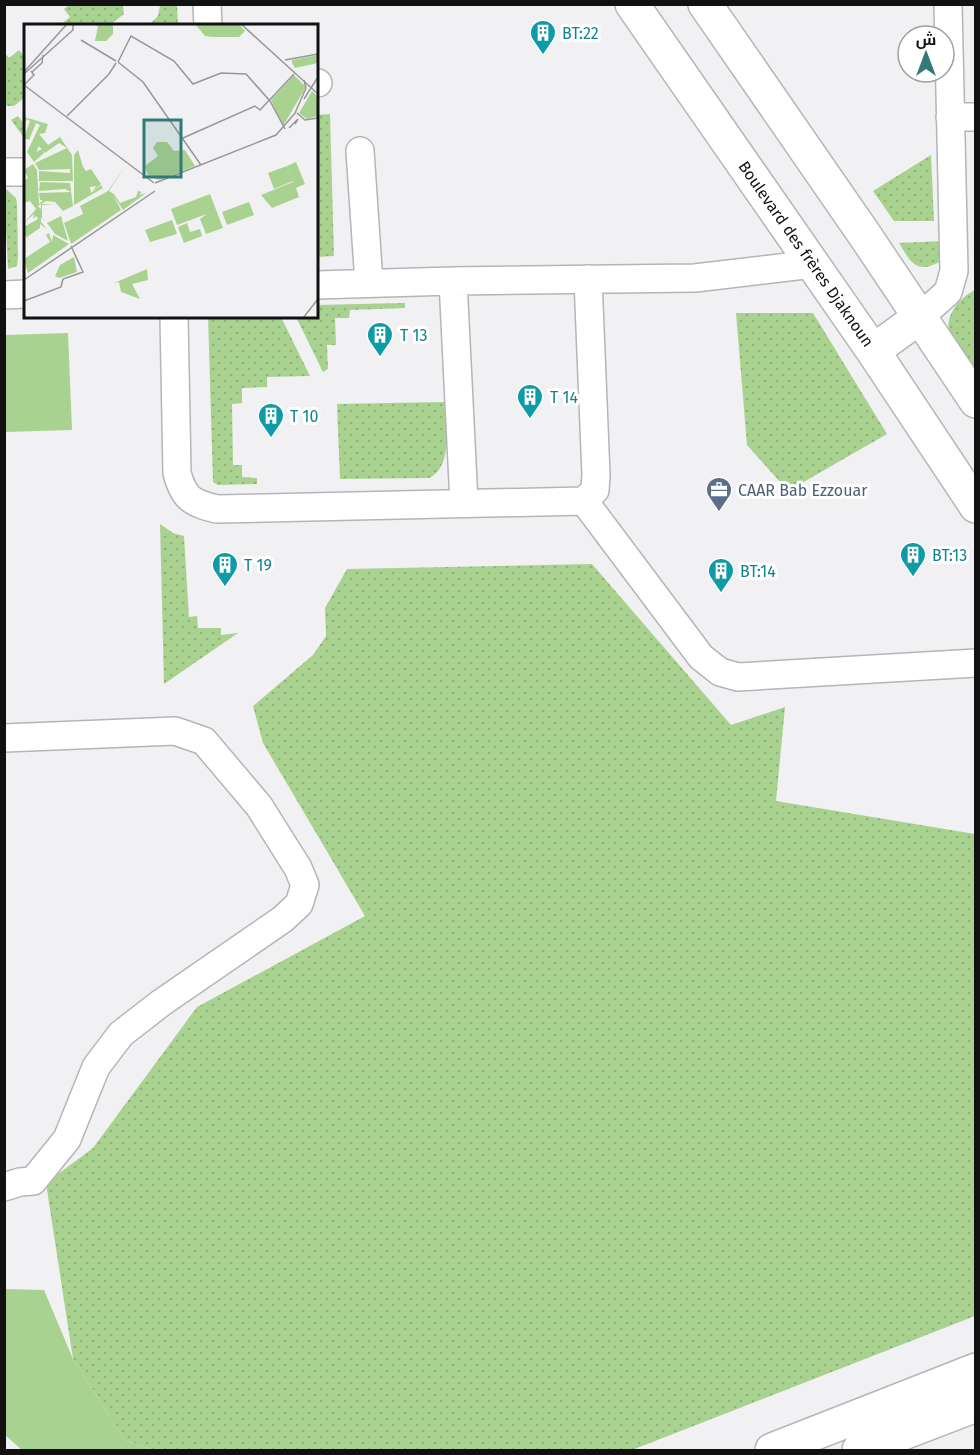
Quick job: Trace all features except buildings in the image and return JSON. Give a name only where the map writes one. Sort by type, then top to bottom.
[{"type":"street","points":[[207,4],[208,24]]},
{"type":"street","name":"Boulevard des frères Djaknoun","points":[[632,4],[873,351],[975,506]]},
{"type":"street","points":[[705,4],[975,401]]},
{"type":"street","points":[[873,351],[920,317],[948,291],[965,271],[963,117],[948,4]]},
{"type":"street","points":[[360,151],[369,284]]},
{"type":"street","points":[[4,172],[24,172]]},
{"type":"street","points":[[318,285],[712,278],[813,264]]},
{"type":"street","points":[[174,318],[177,473],[182,490],[196,504],[217,509],[584,501],[595,490],[596,475],[588,279]]},
{"type":"street","points":[[453,281],[464,503]]},
{"type":"street","points":[[4,295],[24,294]]},
{"type":"street","points":[[584,501],[701,657],[720,672],[738,677],[975,663]]},
{"type":"street","points":[[4,738],[175,731],[204,741],[259,806],[298,868],[305,885],[299,904],[283,919],[161,1002],[121,1034],[96,1067],[67,1139],[33,1181],[4,1187]]},
{"type":"street","points":[[772,1450],[975,1370]]},
{"type":"street","points":[[859,1450],[975,1405]]},
{"type":"green space","points":[[70,4],[123,5],[124,14],[111,24],[61,24],[70,17],[64,9]]},
{"type":"green space","points":[[160,5],[177,5],[178,24],[152,24],[158,16]]},
{"type":"green space","points":[[19,50],[24,54],[24,98],[14,106],[5,106],[5,53],[9,58]]},
{"type":"green space","points":[[330,114],[334,256],[318,257],[318,115]]},
{"type":"green space","points":[[18,116],[24,124],[24,138],[11,120]]},
{"type":"green space","points":[[931,155],[934,221],[894,221],[873,191]]},
{"type":"green space","points":[[5,188],[16,198],[17,203],[17,266],[8,269],[6,231],[4,230]]},
{"type":"green space","points":[[944,241],[941,261],[926,267],[920,267],[911,261],[899,243]]},
{"type":"green space","points":[[975,290],[975,378],[953,342],[948,325],[955,307]]},
{"type":"green space","points":[[405,303],[405,308],[350,310],[349,318],[335,318],[336,345],[327,345],[328,369],[323,372],[296,318],[318,318],[318,305]]},
{"type":"green space","points":[[736,313],[813,313],[887,434],[788,491],[747,445]]},
{"type":"green space","points":[[208,318],[281,318],[310,376],[267,377],[267,387],[242,388],[242,403],[232,404],[233,465],[242,465],[242,477],[257,478],[257,484],[218,485],[213,482]]},
{"type":"green space","points":[[68,333],[72,430],[5,432],[5,335]]},
{"type":"green space","points":[[445,402],[447,433],[445,455],[437,472],[429,478],[340,479],[337,404]]},
{"type":"green space","points":[[160,524],[173,533],[184,536],[189,617],[197,616],[198,628],[221,628],[221,635],[238,633],[164,684]]},
{"type":"green space","points":[[592,564],[731,725],[785,707],[776,801],[975,834],[975,1316],[632,1450],[153,1450],[125,1440],[73,1359],[46,1183],[93,1148],[197,1007],[365,916],[263,743],[253,706],[313,655],[326,636],[325,608],[347,569]]},
{"type":"green space","points":[[5,1289],[44,1290],[73,1359],[125,1440],[153,1450],[22,1450],[5,1435]]},
{"type":"place","name":"BT:22","points":[[543,56]]},
{"type":"place","name":"T 13","points":[[380,358]]},
{"type":"place","name":"T 14","points":[[530,420]]},
{"type":"place","name":"T 10","points":[[271,439]]},
{"type":"place","name":"CAAR Bab Ezzouar","points":[[719,513]]},
{"type":"place","name":"BT:13","points":[[913,578]]},
{"type":"place","name":"T 19","points":[[225,588]]},
{"type":"place","name":"BT:14","points":[[721,594]]}]
